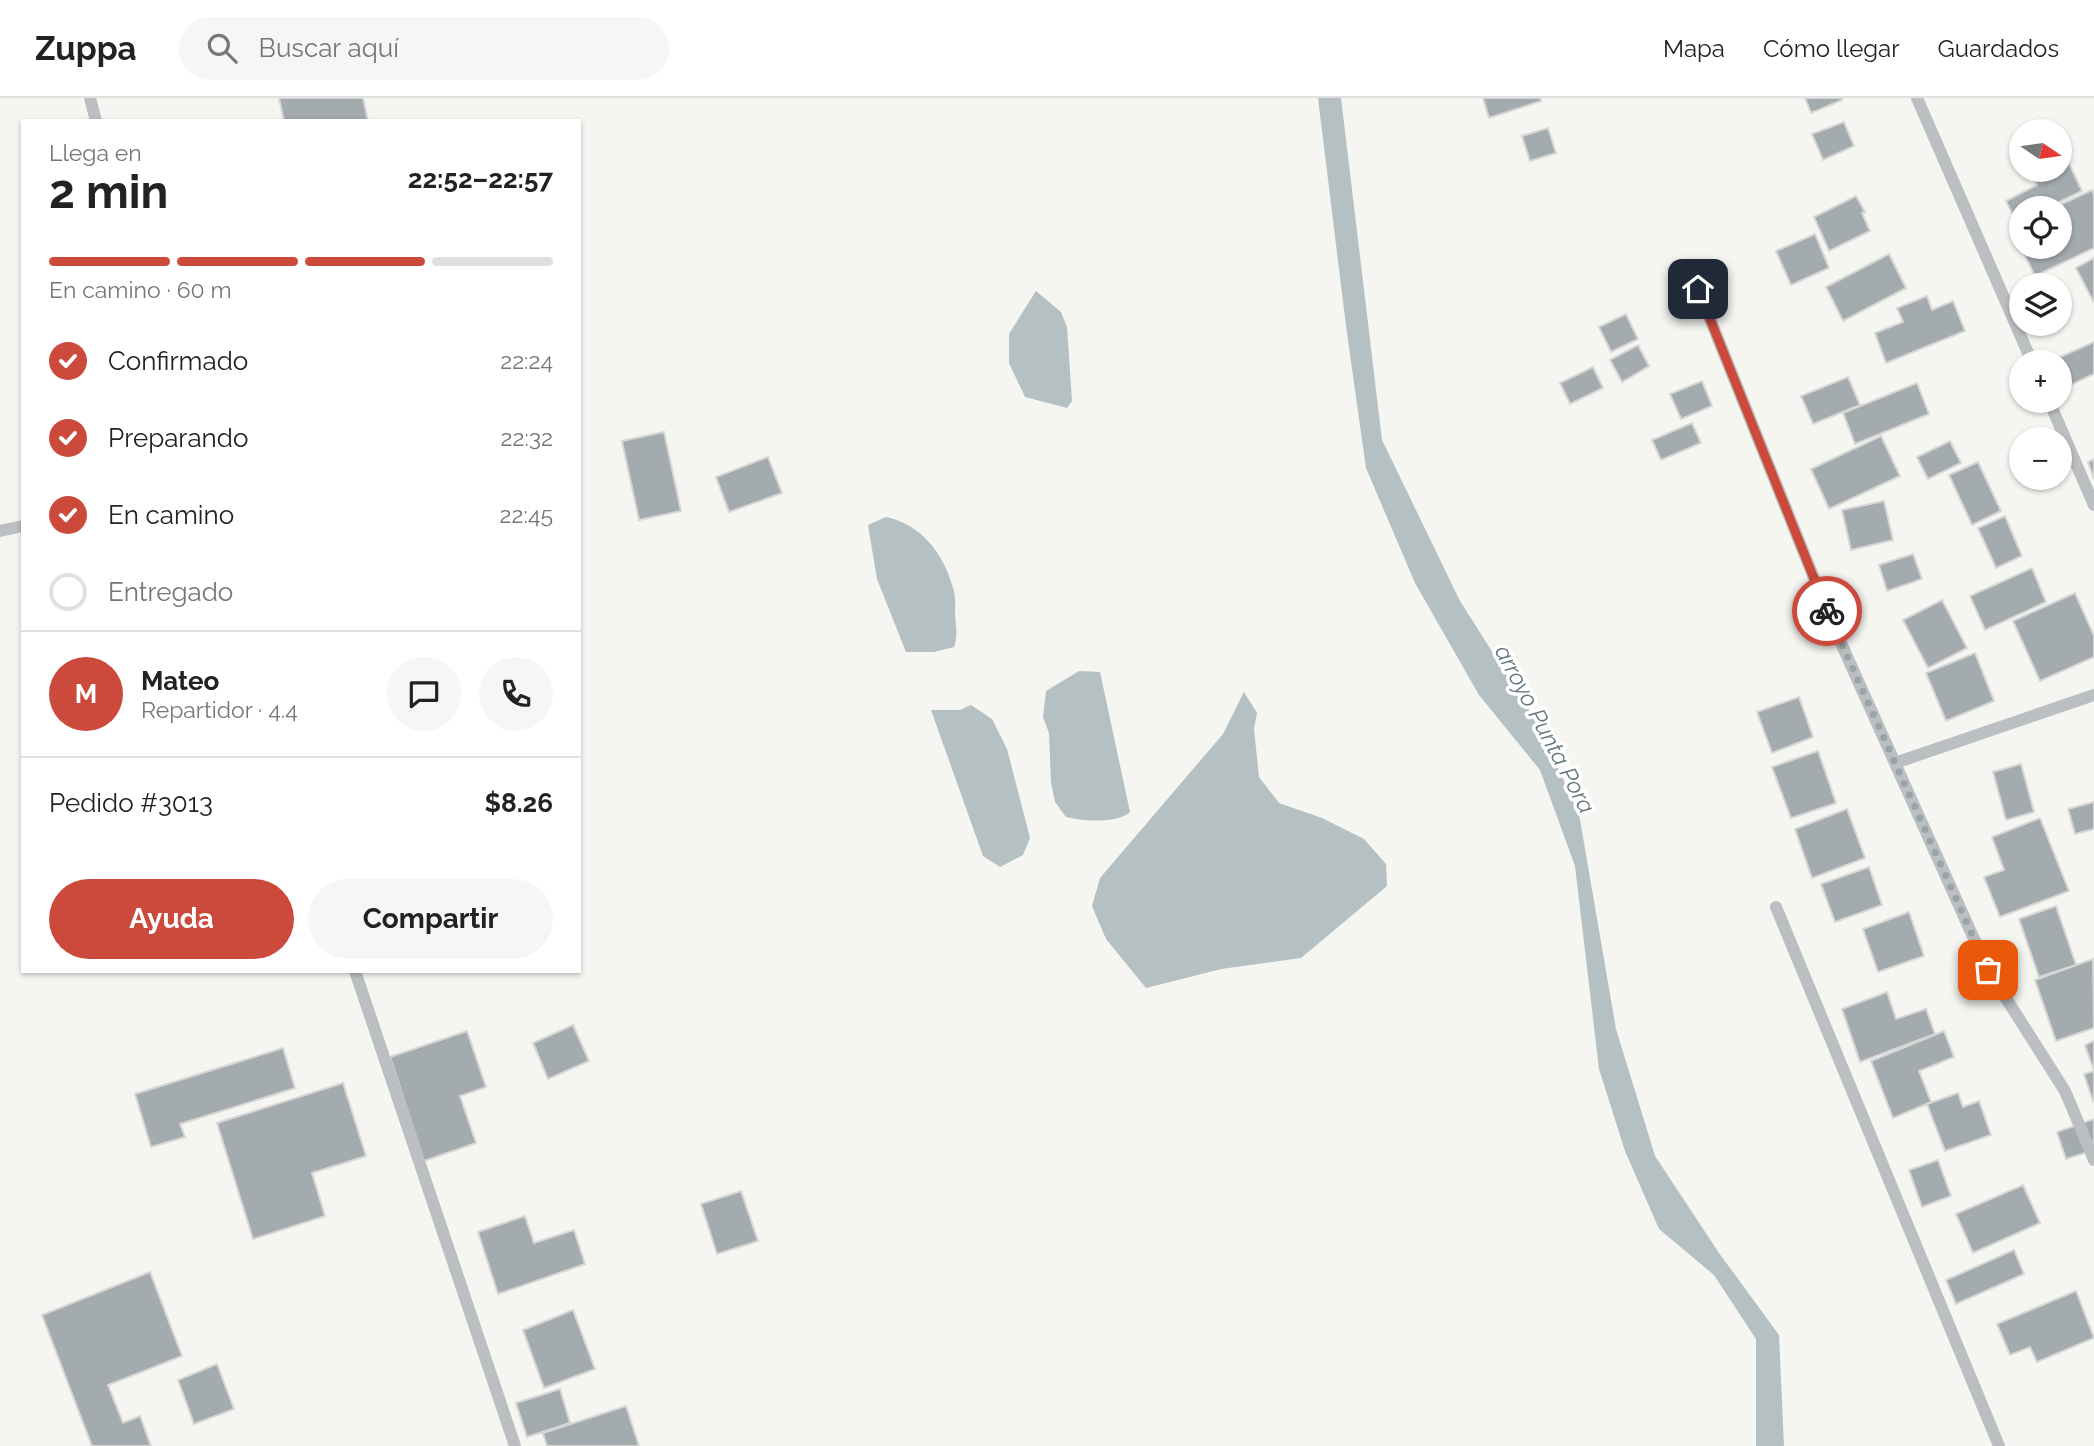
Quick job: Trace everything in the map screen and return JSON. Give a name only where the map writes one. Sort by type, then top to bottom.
[{"type":"street","points":[[90,98],[95,119]]},
{"type":"street","points":[[1917,98],[2027,350]]},
{"type":"street","points":[[1698,289],[1832,623],[1988,970],[2064,1091],[2094,1160]]},
{"type":"street","points":[[2054,413],[2094,505]]},
{"type":"street","points":[[0,531],[21,526]]},
{"type":"street","points":[[1895,763],[2094,695]]},
{"type":"street","points":[[1776,907],[1999,1446]]},
{"type":"street","points":[[356,973],[515,1446]]},
{"type":"shaded area","points":[[1318,98],[1341,98],[1382,440],[1460,601],[1538,724],[1579,814],[1616,1029],[1655,1156],[1719,1253],[1779,1335],[1784,1446],[1756,1446],[1756,1339],[1714,1275],[1659,1229],[1625,1151],[1599,1069],[1575,866],[1540,770],[1479,695],[1415,583],[1366,468]]},
{"type":"shaded area","points":[[1036,291],[1061,312],[1067,327],[1072,401],[1067,408],[1025,397],[1009,363],[1009,334]]},
{"type":"shaded area","points":[[886,517],[910,526],[920,534],[944,564],[955,594],[954,647],[934,652],[906,652],[877,579],[868,525]]},
{"type":"shaded area","points":[[1079,671],[1100,672],[1130,812],[1109,820],[1066,817],[1055,802],[1051,782],[1049,733],[1043,717],[1046,691]]},
{"type":"shaded area","points":[[1244,692],[1257,713],[1254,729],[1259,777],[1279,803],[1322,818],[1364,839],[1386,864],[1387,886],[1301,958],[1221,969],[1146,988],[1106,939],[1092,906],[1100,878],[1223,734]]},
{"type":"shaded area","points":[[971,705],[992,719],[1007,749],[1030,838],[1023,855],[1000,867],[983,856],[931,710],[960,710]]},
{"type":"building","points":[[279,98],[363,98],[368,119],[284,119]]},
{"type":"building","points":[[1483,98],[1540,98],[1541,101],[1489,118]]},
{"type":"building","points":[[1805,98],[1842,98],[1842,100],[1811,113]]},
{"type":"building","points":[[1844,122],[1854,146],[1823,160],[1812,134]]},
{"type":"building","points":[[1548,128],[1556,153],[1530,161],[1522,136]]},
{"type":"building","points":[[2072,170],[2082,191],[2072,196],[2016,196],[2037,185],[2036,182],[2072,182]]},
{"type":"building","points":[[2092,190],[2094,195],[2094,248],[2072,258],[2072,199]]},
{"type":"building","points":[[1856,196],[1865,212],[1862,213],[1870,231],[1829,251],[1814,217]]},
{"type":"building","points":[[1815,234],[1829,268],[1791,285],[1776,251]]},
{"type":"building","points":[[1889,254],[1906,288],[1843,321],[1826,287]]},
{"type":"building","points":[[2094,258],[2094,301],[2093,301],[2076,268]]},
{"type":"building","points":[[2027,259],[2071,259],[2041,273],[2034,273]]},
{"type":"building","points":[[1927,296],[1932,310],[1953,301],[1965,331],[1886,363],[1875,333],[1903,322],[1897,308]]},
{"type":"building","points":[[1626,314],[1638,339],[1611,352],[1599,327]]},
{"type":"building","points":[[2094,342],[2094,374],[2072,384],[2072,352]]},
{"type":"building","points":[[1638,345],[1649,366],[1622,382],[1610,360]]},
{"type":"building","points":[[1593,367],[1603,388],[1570,404],[1560,383]]},
{"type":"building","points":[[1848,377],[1860,405],[1813,424],[1801,396]]},
{"type":"building","points":[[1702,381],[1712,406],[1681,419],[1670,394]]},
{"type":"building","points":[[1917,383],[1929,414],[1855,444],[1843,413]]},
{"type":"building","points":[[1692,423],[1701,443],[1661,460],[1652,440]]},
{"type":"building","points":[[664,432],[681,511],[639,520],[622,441]]},
{"type":"building","points":[[1881,436],[1900,476],[1829,509],[1811,469]]},
{"type":"building","points":[[1950,441],[1961,463],[1928,479],[1917,457]]},
{"type":"building","points":[[768,457],[782,493],[729,512],[716,477]]},
{"type":"building","points":[[2094,459],[2094,479],[2088,462]]},
{"type":"building","points":[[1978,462],[2001,511],[1972,525],[1949,475]]},
{"type":"building","points":[[1884,501],[1893,540],[1851,550],[1842,510]]},
{"type":"building","points":[[2005,516],[2022,556],[1996,568],[1978,528]]},
{"type":"building","points":[[1913,554],[1922,579],[1887,591],[1879,565]]},
{"type":"building","points":[[2032,568],[2046,602],[1985,630],[1970,596]]},
{"type":"building","points":[[2075,593],[2094,636],[2094,657],[2040,681],[2013,621]]},
{"type":"building","points":[[1942,600],[1967,648],[1928,668],[1903,620]]},
{"type":"building","points":[[1975,653],[1994,701],[1946,721],[1926,673]]},
{"type":"building","points":[[1799,697],[1813,737],[1772,753],[1757,712]]},
{"type":"building","points":[[1818,751],[1836,803],[1791,818],[1772,767]]},
{"type":"building","points":[[2021,764],[2034,812],[2006,820],[1993,772]]},
{"type":"building","points":[[2094,802],[2094,829],[2075,834],[2068,809]]},
{"type":"building","points":[[1847,809],[1865,858],[1812,878],[1795,829]]},
{"type":"building","points":[[2040,818],[2069,891],[2000,917],[1984,877],[2004,870],[1992,837]]},
{"type":"building","points":[[1869,867],[1882,905],[1835,922],[1821,884]]},
{"type":"building","points":[[2056,906],[2076,965],[2039,977],[2019,919]]},
{"type":"building","points":[[1909,912],[1924,956],[1878,972],[1863,929]]},
{"type":"building","points":[[2093,959],[2094,1028],[2056,1041],[2035,980]]},
{"type":"building","points":[[1887,992],[1896,1019],[1926,1009],[1935,1034],[1860,1062],[1842,1009]]},
{"type":"building","points":[[573,1025],[589,1061],[548,1079],[533,1043]]},
{"type":"building","points":[[467,1031],[486,1087],[460,1096],[476,1143],[424,1161],[390,1057]]},
{"type":"building","points":[[1944,1031],[1954,1057],[1919,1071],[1931,1102],[1893,1118],[1871,1061]]},
{"type":"building","points":[[2094,1041],[2094,1071],[2085,1045]]},
{"type":"building","points":[[283,1048],[295,1088],[180,1124],[185,1137],[151,1147],[135,1094]]},
{"type":"building","points":[[2094,1071],[2094,1100],[2093,1101],[2084,1074]]},
{"type":"building","points":[[343,1083],[366,1156],[312,1173],[325,1216],[253,1239],[217,1123]]},
{"type":"building","points":[[1958,1093],[1963,1107],[1979,1101],[1991,1135],[1945,1151],[1927,1104]]},
{"type":"building","points":[[2094,1119],[2094,1150],[2066,1159],[2057,1132]]},
{"type":"building","points":[[1938,1160],[1951,1196],[1922,1207],[1909,1170]]},
{"type":"building","points":[[2023,1185],[2040,1223],[1973,1253],[1956,1214]]},
{"type":"building","points":[[741,1191],[758,1241],[717,1254],[701,1204]]},
{"type":"building","points":[[525,1216],[534,1243],[574,1230],[585,1264],[498,1294],[478,1232]]},
{"type":"building","points":[[2014,1250],[2024,1274],[1956,1304],[1946,1280]]},
{"type":"building","points":[[150,1272],[182,1356],[108,1385],[123,1423],[140,1416],[151,1446],[92,1446],[42,1315]]},
{"type":"building","points":[[2076,1291],[2094,1338],[2037,1362],[2030,1347],[2010,1355],[1997,1324]]},
{"type":"building","points":[[573,1310],[595,1369],[544,1388],[523,1330]]},
{"type":"building","points":[[217,1364],[234,1409],[194,1424],[178,1380]]},
{"type":"building","points":[[560,1389],[570,1423],[527,1437],[516,1403]]},
{"type":"building","points":[[626,1406],[639,1446],[547,1446],[543,1433]]},
{"type":"way so far","points":[[1827,611],[1988,970]]},
{"type":"route","points":[[1698,289],[1827,611]]},
{"type":"water label","name":"arroyo Punta Pora","points":[[1545,729]]}]
